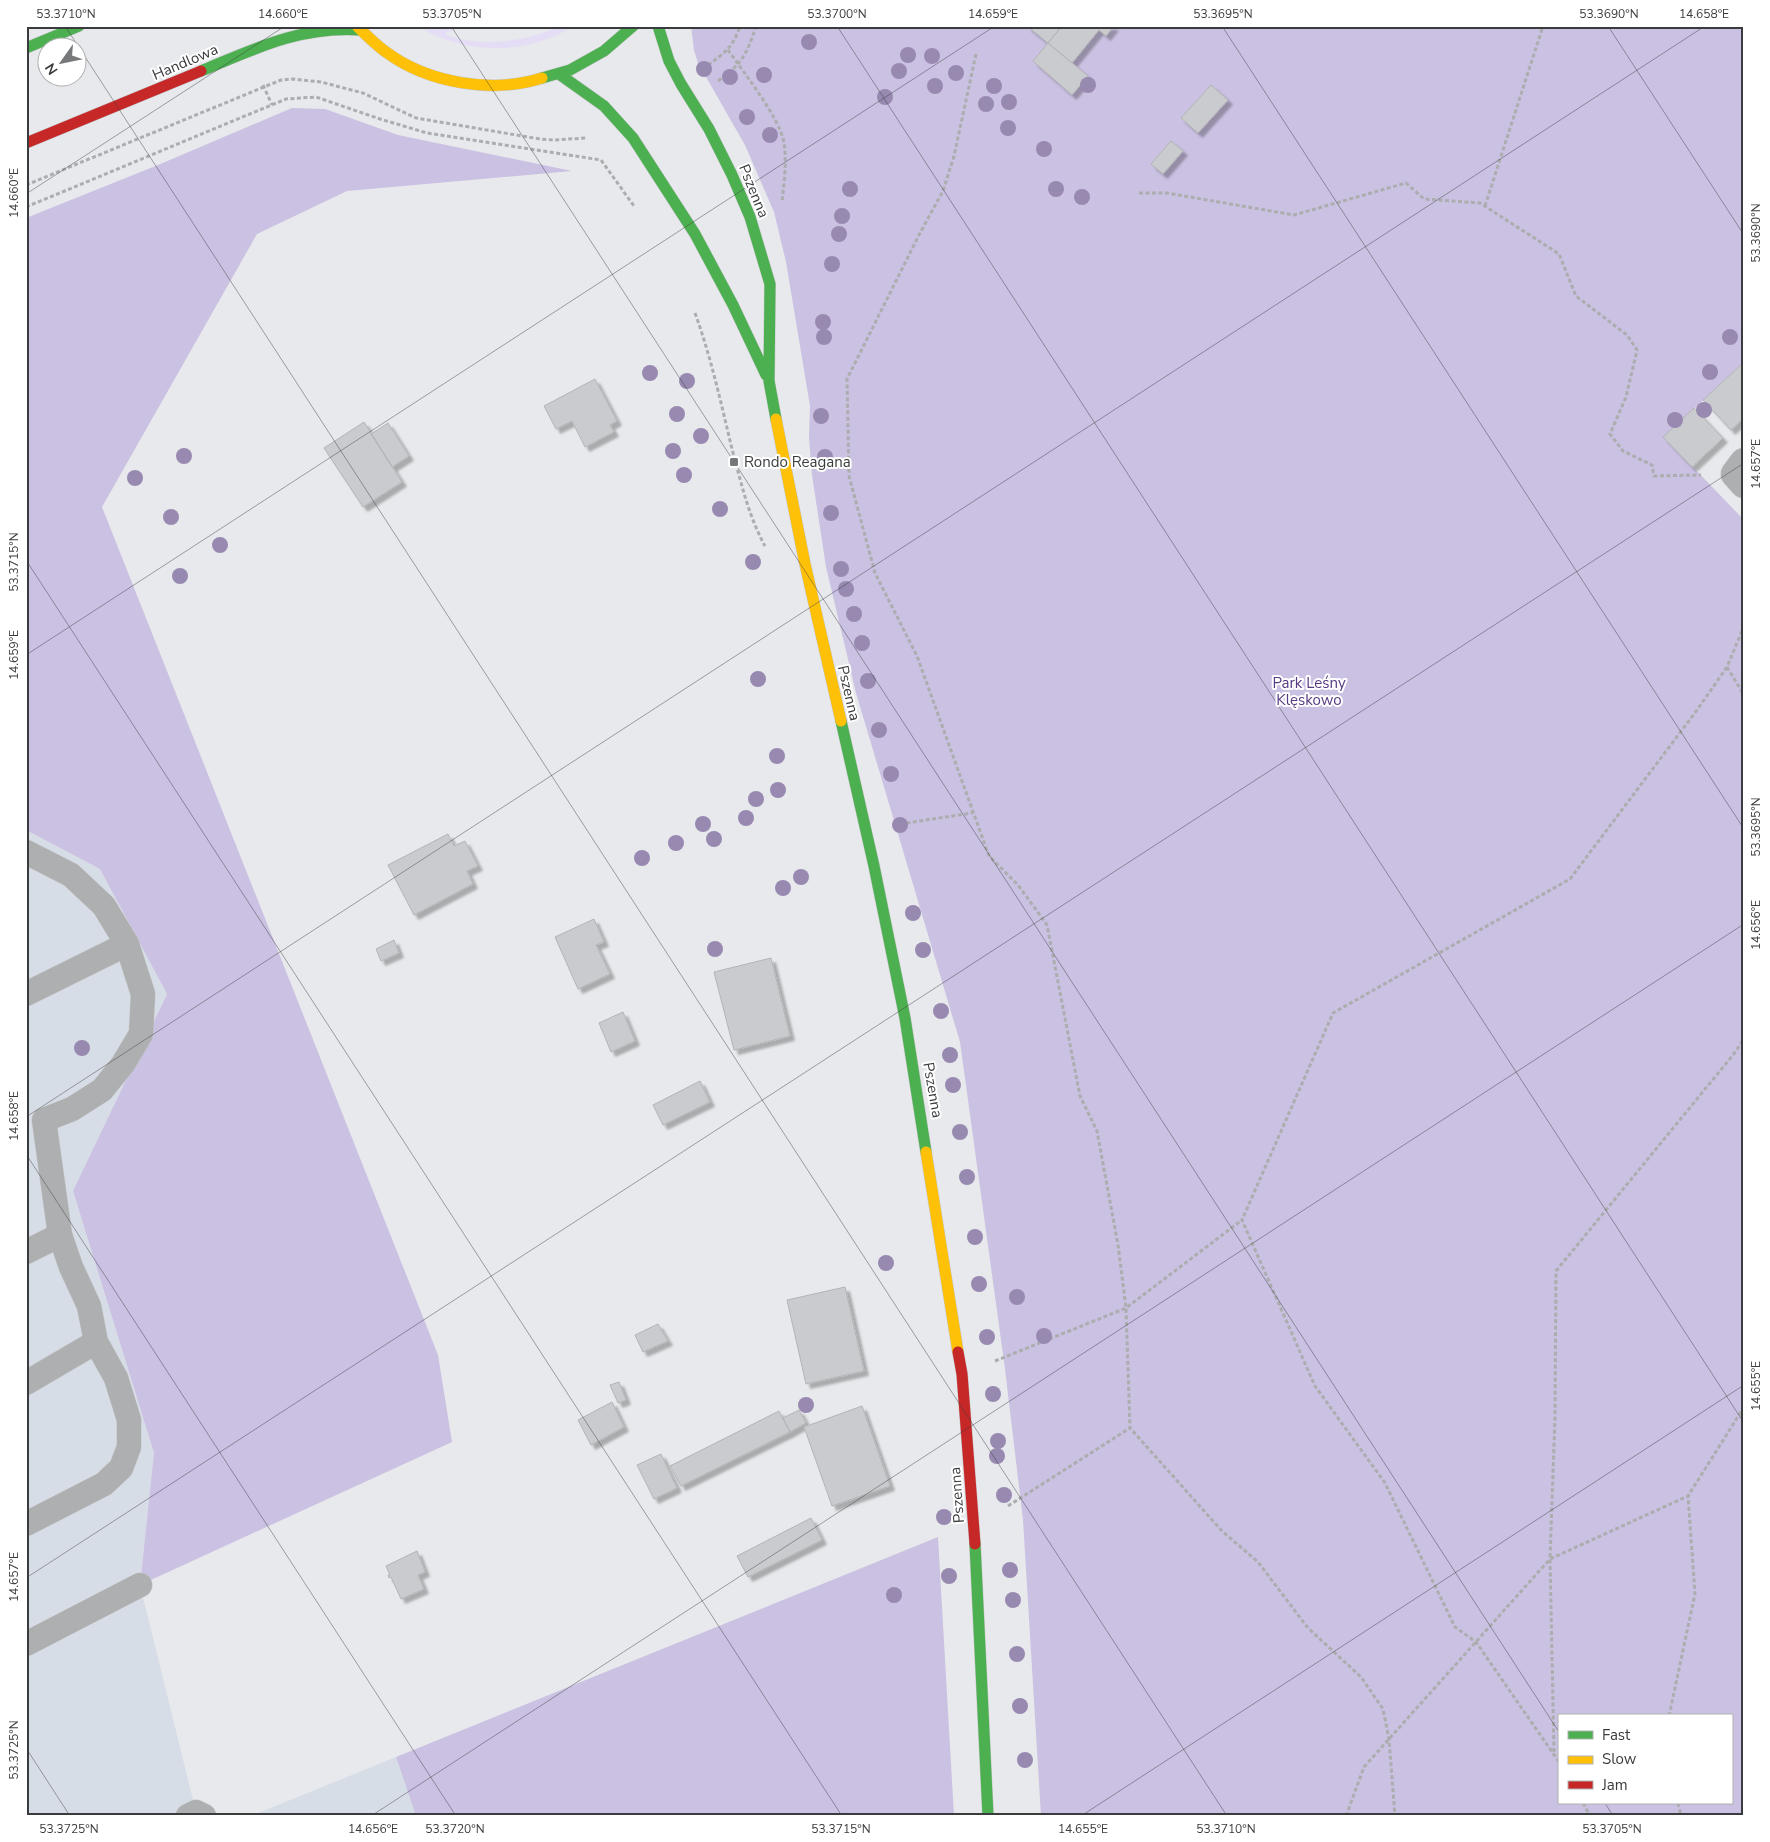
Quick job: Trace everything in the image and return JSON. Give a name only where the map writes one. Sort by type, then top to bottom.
[{"type":"street","points":[[26,48],[79,26]]},
{"type":"street","points":[[358,28],[384,50],[410,66],[438,77],[484,85],[514,85],[559,74],[595,58],[611,47],[633,26]]},
{"type":"street","name":"Pszenna","points":[[658,26],[669,61],[709,129],[732,175],[750,217],[770,284],[769,381],[808,582],[865,830],[905,1018],[962,1374],[974,1518],[988,1816]]},
{"type":"street","name":"Handlowa","points":[[26,143],[279,39],[326,28],[358,28]]},
{"type":"street","name":"Pszenna","points":[[559,74],[587,93],[613,115],[660,178],[695,234],[733,305],[769,381]]},
{"type":"lane","points":[[26,1524],[104,1484],[121,1468],[129,1447],[129,1420],[116,1378],[96,1342],[89,1306],[71,1268],[60,1235],[35,1123],[72,1109],[102,1090],[123,1064],[141,1034],[143,994],[127,944],[104,906],[71,875],[27,853]]},
{"type":"lane","points":[[26,994],[127,944]]},
{"type":"lane","points":[[26,1252],[60,1235]]},
{"type":"lane","points":[[26,1383],[96,1342]]},
{"type":"lane","points":[[26,1644],[140,1585]]},
{"type":"lane","points":[[188,1816],[196,1812],[204,1816]]},
{"type":"path","points":[[706,67],[728,50],[736,38],[740,26]]},
{"type":"path","points":[[714,84],[739,66],[748,49],[756,26]]},
{"type":"path","points":[[1485,206],[1543,26]]},
{"type":"path","points":[[728,50],[773,116],[782,135],[785,157],[782,207]]},
{"type":"path","points":[[976,54],[954,156],[943,191],[847,379],[849,476],[876,573],[917,656],[989,856],[1018,885],[1047,925],[1080,1096],[1097,1131],[1118,1245],[1126,1308],[1130,1428],[1222,1531],[1258,1562],[1308,1628],[1361,1677],[1383,1709],[1389,1739],[1395,1816]]},
{"type":"path","points":[[260,78],[272,105]]},
{"type":"path","points":[[26,185],[281,80]]},
{"type":"path","points":[[26,207],[272,105],[286,100],[316,97],[428,133],[601,160],[638,212]]},
{"type":"path","points":[[1139,193],[1167,193],[1294,215],[1406,183],[1424,199],[1480,203],[1559,254],[1576,296],[1627,335],[1637,350],[1626,396],[1610,434],[1623,451],[1652,465],[1654,476],[1741,473]]},
{"type":"path","points":[[692,305],[706,344],[742,488],[752,519],[766,548]]},
{"type":"path","points":[[962,1374],[1126,1308],[1242,1220],[1333,1013],[1570,879],[1727,667],[1744,626]]},
{"type":"path","points":[[1727,667],[1744,695]]},
{"type":"path","points":[[865,830],[972,813]]},
{"type":"path","points":[[1554,1753],[1550,1559],[1555,1416],[1556,1271],[1744,1039]]},
{"type":"path","points":[[1242,1220],[1315,1386],[1385,1483],[1455,1627],[1476,1642],[1558,1760]]},
{"type":"path","points":[[1346,1816],[1364,1767],[1550,1559],[1688,1496],[1744,1407]]},
{"type":"path","points":[[974,1518],[1004,1509],[1130,1428]]},
{"type":"path","points":[[1669,1714],[1695,1594],[1688,1496]]},
{"type":"path","points":[[1584,1804],[1590,1816]]},
{"type":"shaded area","points":[[417,26],[427,26],[438,30],[445,26],[453,26],[455,30],[446,32],[446,35],[478,42],[489,42],[522,38],[558,28],[574,26],[536,43],[496,48],[475,47],[455,42],[436,36]]},
{"type":"shaded area","points":[[26,830],[100,869],[167,994],[73,1191],[154,1453],[140,1585],[196,1812],[204,1816],[26,1816]]},
{"type":"shaded area","points":[[396,1757],[416,1816],[251,1816]]},
{"type":"green space","name":"Park Leśny Klęskowo","points":[[691,26],[1744,26],[1744,362],[1664,437],[1744,520],[1744,1816],[1041,1816],[1023,1520],[1005,1369],[960,1042],[856,693],[826,567],[812,475],[809,438],[810,406],[786,262],[774,212],[745,145],[698,63],[694,50]]},
{"type":"green space","points":[[292,108],[325,109],[398,135],[572,171],[347,191],[257,234],[102,507],[438,1355],[452,1442],[140,1585],[154,1453],[73,1191],[167,994],[100,869],[26,830],[26,218]]},
{"type":"green space","points":[[938,1537],[954,1816],[416,1816],[396,1757]]},
{"type":"building","points":[[1027,26],[1062,26],[1048,43]]},
{"type":"building","points":[[1062,26],[1114,26],[1106,36],[1099,30],[1072,63],[1048,43]]},
{"type":"building","points":[[1048,43],[1088,76],[1072,95],[1033,61]]},
{"type":"building","points":[[1211,85],[1228,100],[1198,133],[1181,118]]},
{"type":"building","points":[[1171,141],[1183,151],[1163,174],[1151,164]]},
{"type":"building","points":[[1744,362],[1744,418],[1731,430],[1703,400]]},
{"type":"building","points":[[595,379],[617,421],[610,425],[614,432],[585,447],[572,421],[556,429],[544,406]]},
{"type":"building","points":[[1694,408],[1723,438],[1692,467],[1663,437]]},
{"type":"building","points":[[364,422],[402,482],[363,507],[324,448]]},
{"type":"building","points":[[388,423],[409,456],[392,467],[371,434]]},
{"type":"building","points":[[448,834],[454,846],[465,841],[478,866],[467,871],[473,884],[414,915],[388,865]]},
{"type":"building","points":[[594,919],[604,942],[596,945],[610,974],[578,989],[555,937]]},
{"type":"building","points":[[394,940],[399,953],[381,961],[376,949]]},
{"type":"building","points":[[771,958],[790,1036],[734,1050],[714,972]]},
{"type":"building","points":[[623,1012],[635,1041],[611,1052],[599,1023]]},
{"type":"building","points":[[700,1081],[710,1102],[663,1125],[653,1105]]},
{"type":"building","points":[[845,1287],[864,1371],[806,1384],[787,1300]]},
{"type":"building","points":[[658,1324],[668,1341],[643,1352],[635,1335]]},
{"type":"building","points":[[619,1382],[626,1400],[618,1403],[610,1385]]},
{"type":"building","points":[[612,1402],[624,1427],[591,1445],[578,1420]]},
{"type":"building","points":[[862,1406],[890,1486],[832,1506],[804,1427]]},
{"type":"building","points":[[799,1410],[806,1423],[790,1432],[783,1418]]},
{"type":"building","points":[[779,1411],[790,1432],[681,1486],[670,1466]]},
{"type":"building","points":[[661,1454],[677,1488],[654,1499],[637,1465]]},
{"type":"building","points":[[811,1518],[822,1540],[748,1577],[737,1556]]},
{"type":"building","points":[[417,1551],[425,1572],[418,1575],[424,1589],[401,1599],[391,1577],[389,1578],[388,1575],[390,1575],[386,1566]]},
{"type":"traffic: fast","points":[[26,48],[79,26]]},
{"type":"traffic: fast","points":[[542,78],[570,70],[604,51],[633,26]]},
{"type":"traffic: fast","points":[[658,26],[669,61],[709,129],[750,217],[770,284],[769,381],[776,419]]},
{"type":"traffic: fast","points":[[201,71],[259,47],[297,35],[338,30],[360,30]]},
{"type":"traffic: fast","points":[[559,74],[604,106],[633,138],[695,234],[733,305],[766,375]]},
{"type":"traffic: fast","points":[[841,721],[874,866],[905,1018],[926,1152]]},
{"type":"traffic: fast","points":[[975,1544],[988,1816]]},
{"type":"traffic: slow","points":[[357,26],[386,52],[403,63],[441,78],[461,83],[482,85],[523,83],[542,78]]},
{"type":"traffic: slow","points":[[776,419],[805,564],[841,721]]},
{"type":"traffic: slow","points":[[926,1152],[958,1352]]},
{"type":"traffic: jam","points":[[26,143],[201,71]]},
{"type":"traffic: jam","points":[[958,1352],[962,1374],[975,1544]]},
{"type":"place","name":"Rondo Reagana","points":[[734,462]]}]
